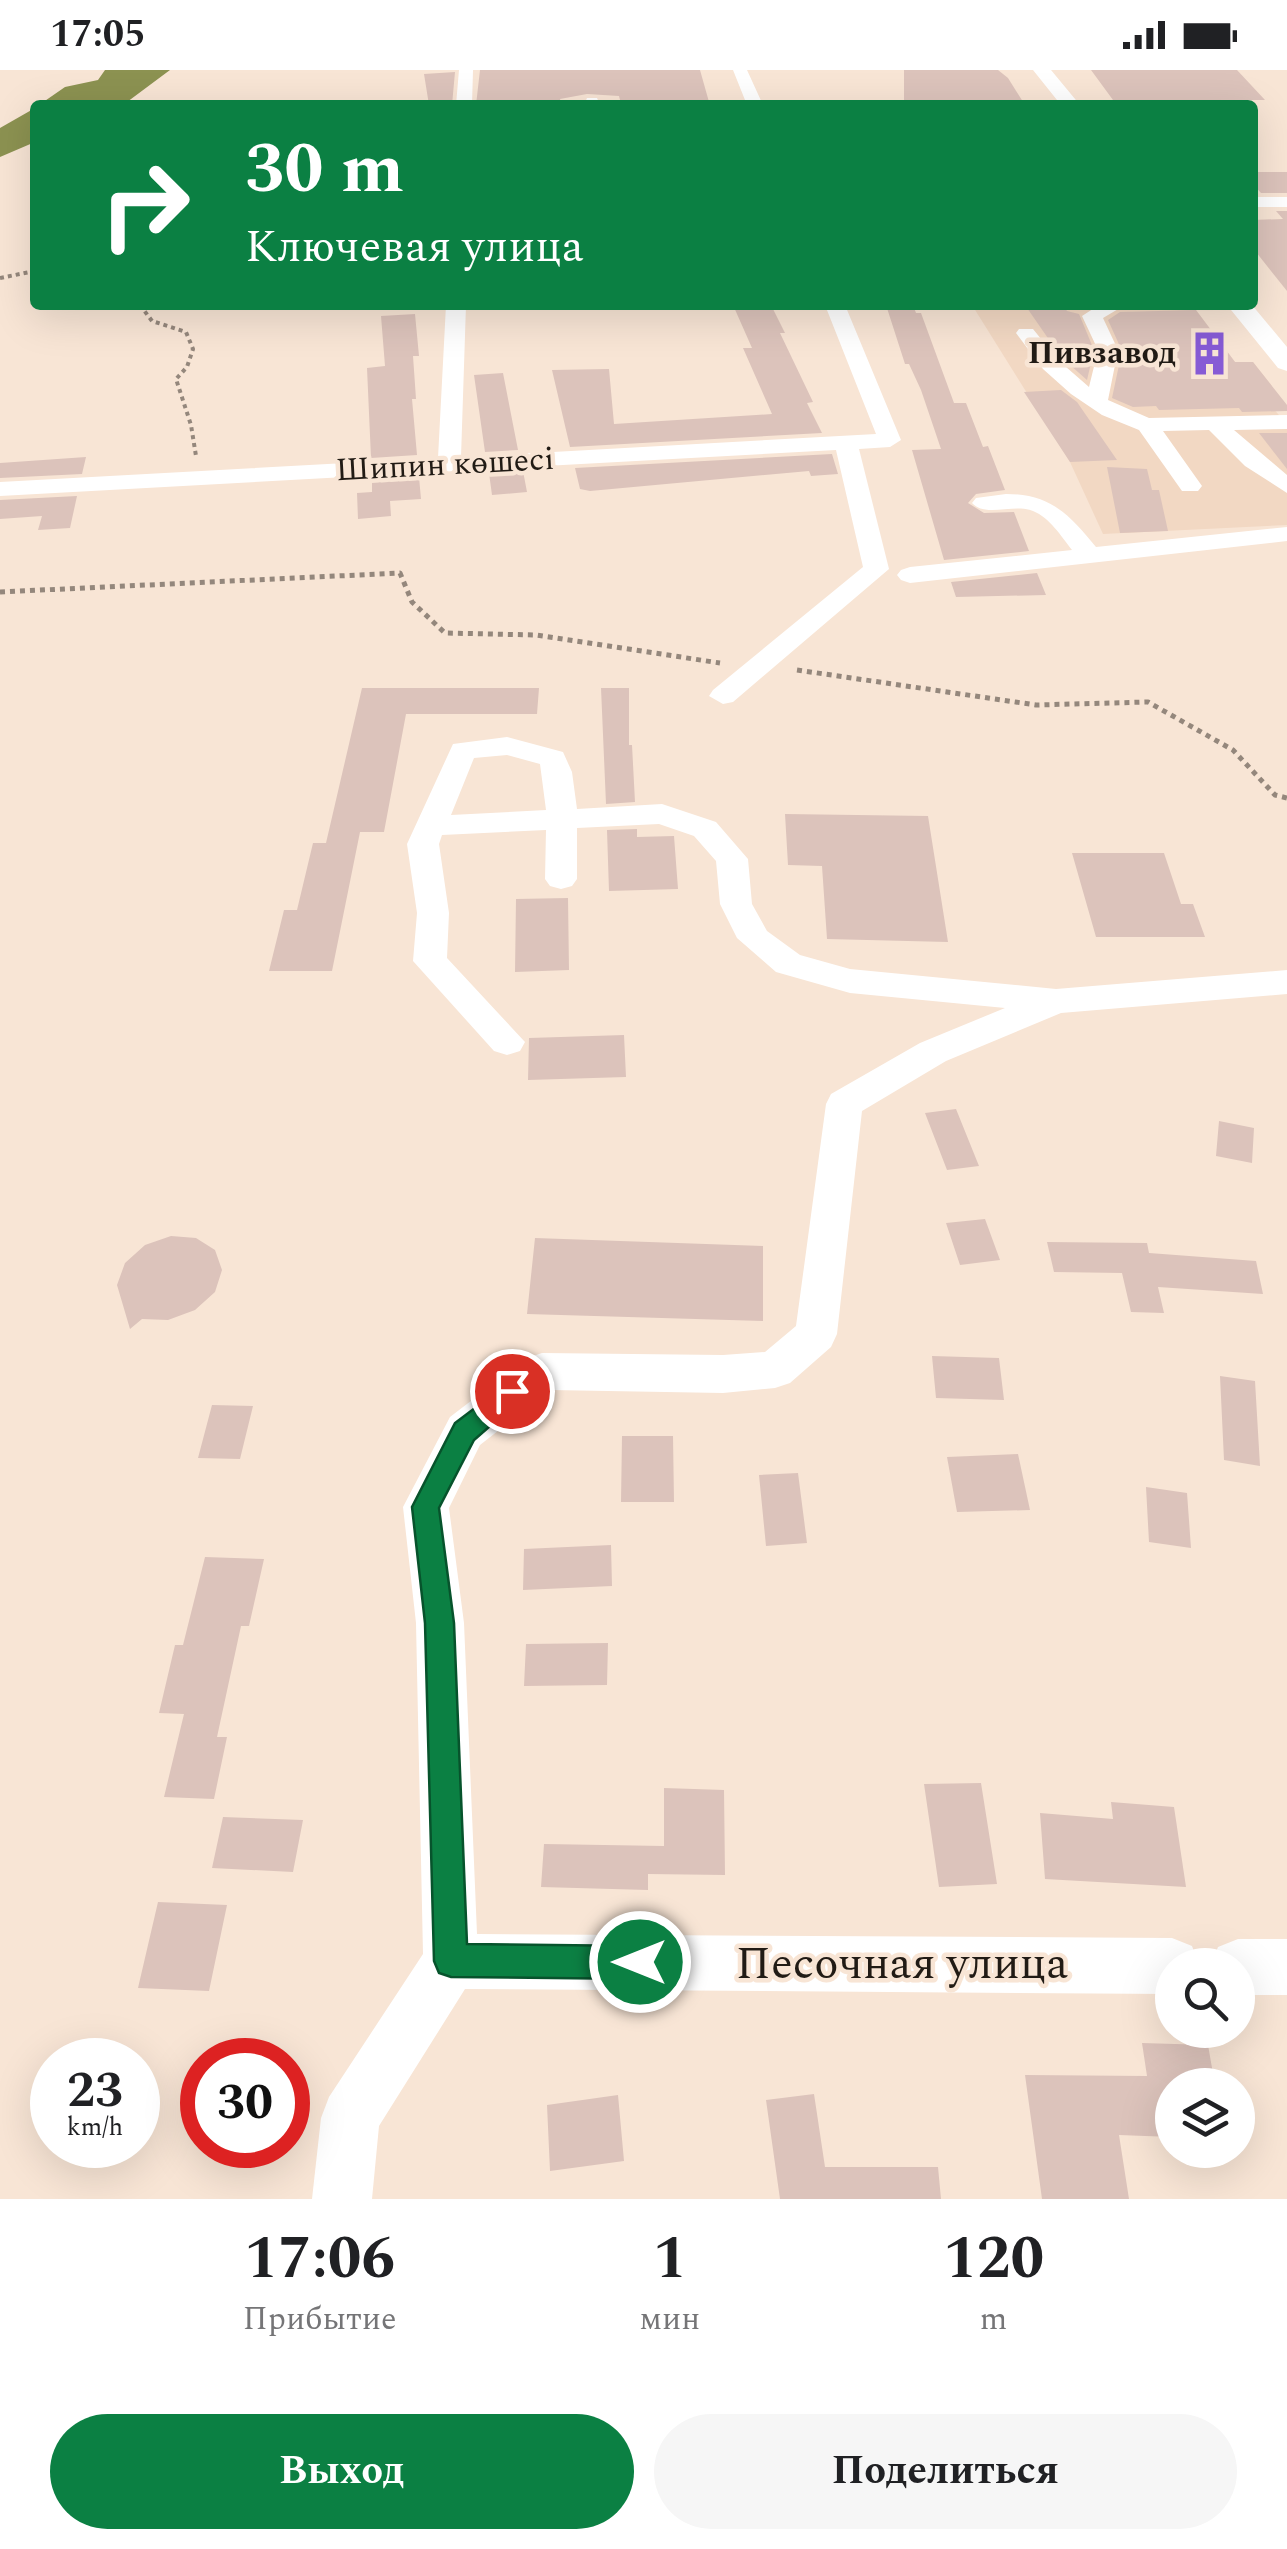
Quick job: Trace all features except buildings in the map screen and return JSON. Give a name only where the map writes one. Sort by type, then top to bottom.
[{"type":"main road","points":[[1042,70],[1068,100]]},
{"type":"main road","points":[[1243,310],[1287,363]]},
{"type":"street","points":[[464,100],[466,70]]},
{"type":"street","points":[[740,70],[752,100]]},
{"type":"street","points":[[1258,202],[1287,202]]},
{"type":"street","points":[[449,464],[456,310]]},
{"type":"street","name":"Шипин көшесі","points":[[0,489],[890,440],[837,310]]},
{"type":"street","points":[[1096,403],[1108,350],[1092,316],[1105,310]]},
{"type":"street","points":[[1026,332],[1059,376],[1096,403],[1147,425],[1287,422]]},
{"type":"street","points":[[1215,424],[1287,486]]},
{"type":"street","points":[[1147,425],[1190,486]]},
{"type":"street","points":[[723,696],[876,569],[846,442]]},
{"type":"street","points":[[984,503],[1012,499],[1046,505],[1089,554]]},
{"type":"street","points":[[910,575],[1287,534]]},
{"type":"street","points":[[507,1042],[430,962],[433,913],[424,844],[463,750],[507,746],[552,758],[564,785],[561,880]]},
{"type":"street","points":[[430,826],[662,814],[706,828],[732,859],[736,904],[754,938],[788,964],[850,981],[1056,1001],[1287,982]]},
{"type":"street","points":[[342,2199],[350,2118],[451,1961],[440,1623],[426,1507],[465,1431],[542,1371],[723,1374],[775,1370],[816,1334],[844,1104],[933,1052],[1056,1001]]},
{"type":"street","name":"Песочная улица","points":[[451,1961],[1155,1966]]},
{"type":"street","points":[[1255,1967],[1287,1967]]},
{"type":"path","points":[[0,278],[30,272]]},
{"type":"path","points":[[142,310],[146,318],[160,327],[186,332],[193,349],[187,367],[176,380],[177,398],[191,424],[191,445],[199,464],[223,477]]},
{"type":"path","points":[[0,592],[400,573],[412,602],[445,633],[536,635],[1036,706],[1148,702],[1233,750],[1276,795],[1287,798]]},
{"type":"shaded area","points":[[105,70],[170,70],[130,100],[46,100],[65,87],[98,80]]},
{"type":"shaded area","points":[[30,111],[30,144],[0,157],[0,128]]},
{"type":"shaded area","points":[[975,310],[1196,310],[1235,362],[1253,362],[1272,386],[1253,386],[1287,424],[1287,525],[1103,534],[1070,462]]},
{"type":"place","name":"Пивзавод","points":[[1209,353]]},
{"type":"route","points":[[512,1391],[465,1431],[426,1507],[440,1623],[451,1961],[640,1962]]}]
